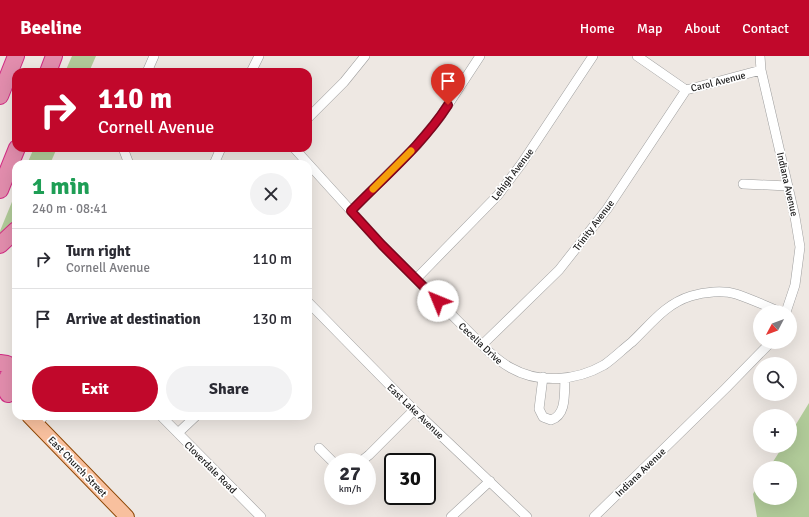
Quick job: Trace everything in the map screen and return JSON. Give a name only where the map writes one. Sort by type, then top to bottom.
[{"type":"highway","points":[[0,96],[16,56]]},
{"type":"highway","points":[[50,68],[54,56]]},
{"type":"highway","points":[[0,190],[12,160]]},
{"type":"highway","points":[[0,245],[12,234]]},
{"type":"highway","points":[[8,364],[5,387],[8,394]]},
{"type":"main road","name":"East Church Street","points":[[39,420],[127,517]]},
{"type":"street","points":[[149,68],[154,56]]},
{"type":"street","points":[[253,68],[259,56]]},
{"type":"street","points":[[312,114],[344,82],[365,56]]},
{"type":"street","points":[[351,211],[417,145],[440,117],[480,56]]},
{"type":"street","name":"Lehigh Avenue","points":[[416,279],[498,194],[522,163],[593,56]]},
{"type":"street","name":"Carol Avenue","points":[[637,56],[686,90],[761,70]]},
{"type":"street","name":"Indiana Avenue","points":[[760,56],[761,70],[795,217],[800,247],[795,285],[788,305]]},
{"type":"street","name":"Trinity Avenue","points":[[482,346],[559,270],[607,209],[686,90]]},
{"type":"street","name":"Cecelia Drive","points":[[298,152],[305,160]]},
{"type":"street","name":"Cecelia Drive","points":[[312,168],[382,245],[482,346],[512,369],[526,374],[543,377],[565,378],[588,373],[605,364],[632,341],[666,308],[676,302],[692,296],[717,292],[735,294],[763,305]]},
{"type":"street","points":[[743,184],[788,186]]},
{"type":"street","name":"East Lake Avenue","points":[[312,309],[414,410],[527,517]]},
{"type":"street","name":"Indiana Avenue","points":[[594,517],[726,388],[763,349]]},
{"type":"street","points":[[543,377],[539,408],[543,417],[550,420],[559,416],[563,408],[565,378]]},
{"type":"street","points":[[371,453],[414,410]]},
{"type":"street","name":"Cloverdale Road","points":[[165,420],[261,517]]},
{"type":"street","points":[[178,433],[192,420]]},
{"type":"street","points":[[319,448],[324,453]]},
{"type":"street","points":[[451,517],[490,481]]},
{"type":"green space","points":[[72,56],[96,56],[91,68],[67,68]]},
{"type":"green space","points":[[32,152],[55,152],[52,160],[29,160]]},
{"type":"green space","points":[[12,202],[12,228],[0,238],[0,231]]},
{"type":"green space","points":[[809,403],[809,517],[757,517],[755,505],[797,505],[797,461],[773,461],[779,453],[797,453],[797,423]]},
{"type":"slow traffic","points":[[373,189],[411,151]]},
{"type":"route","points":[[438,301],[382,245],[351,211],[417,145],[448,105]]}]
